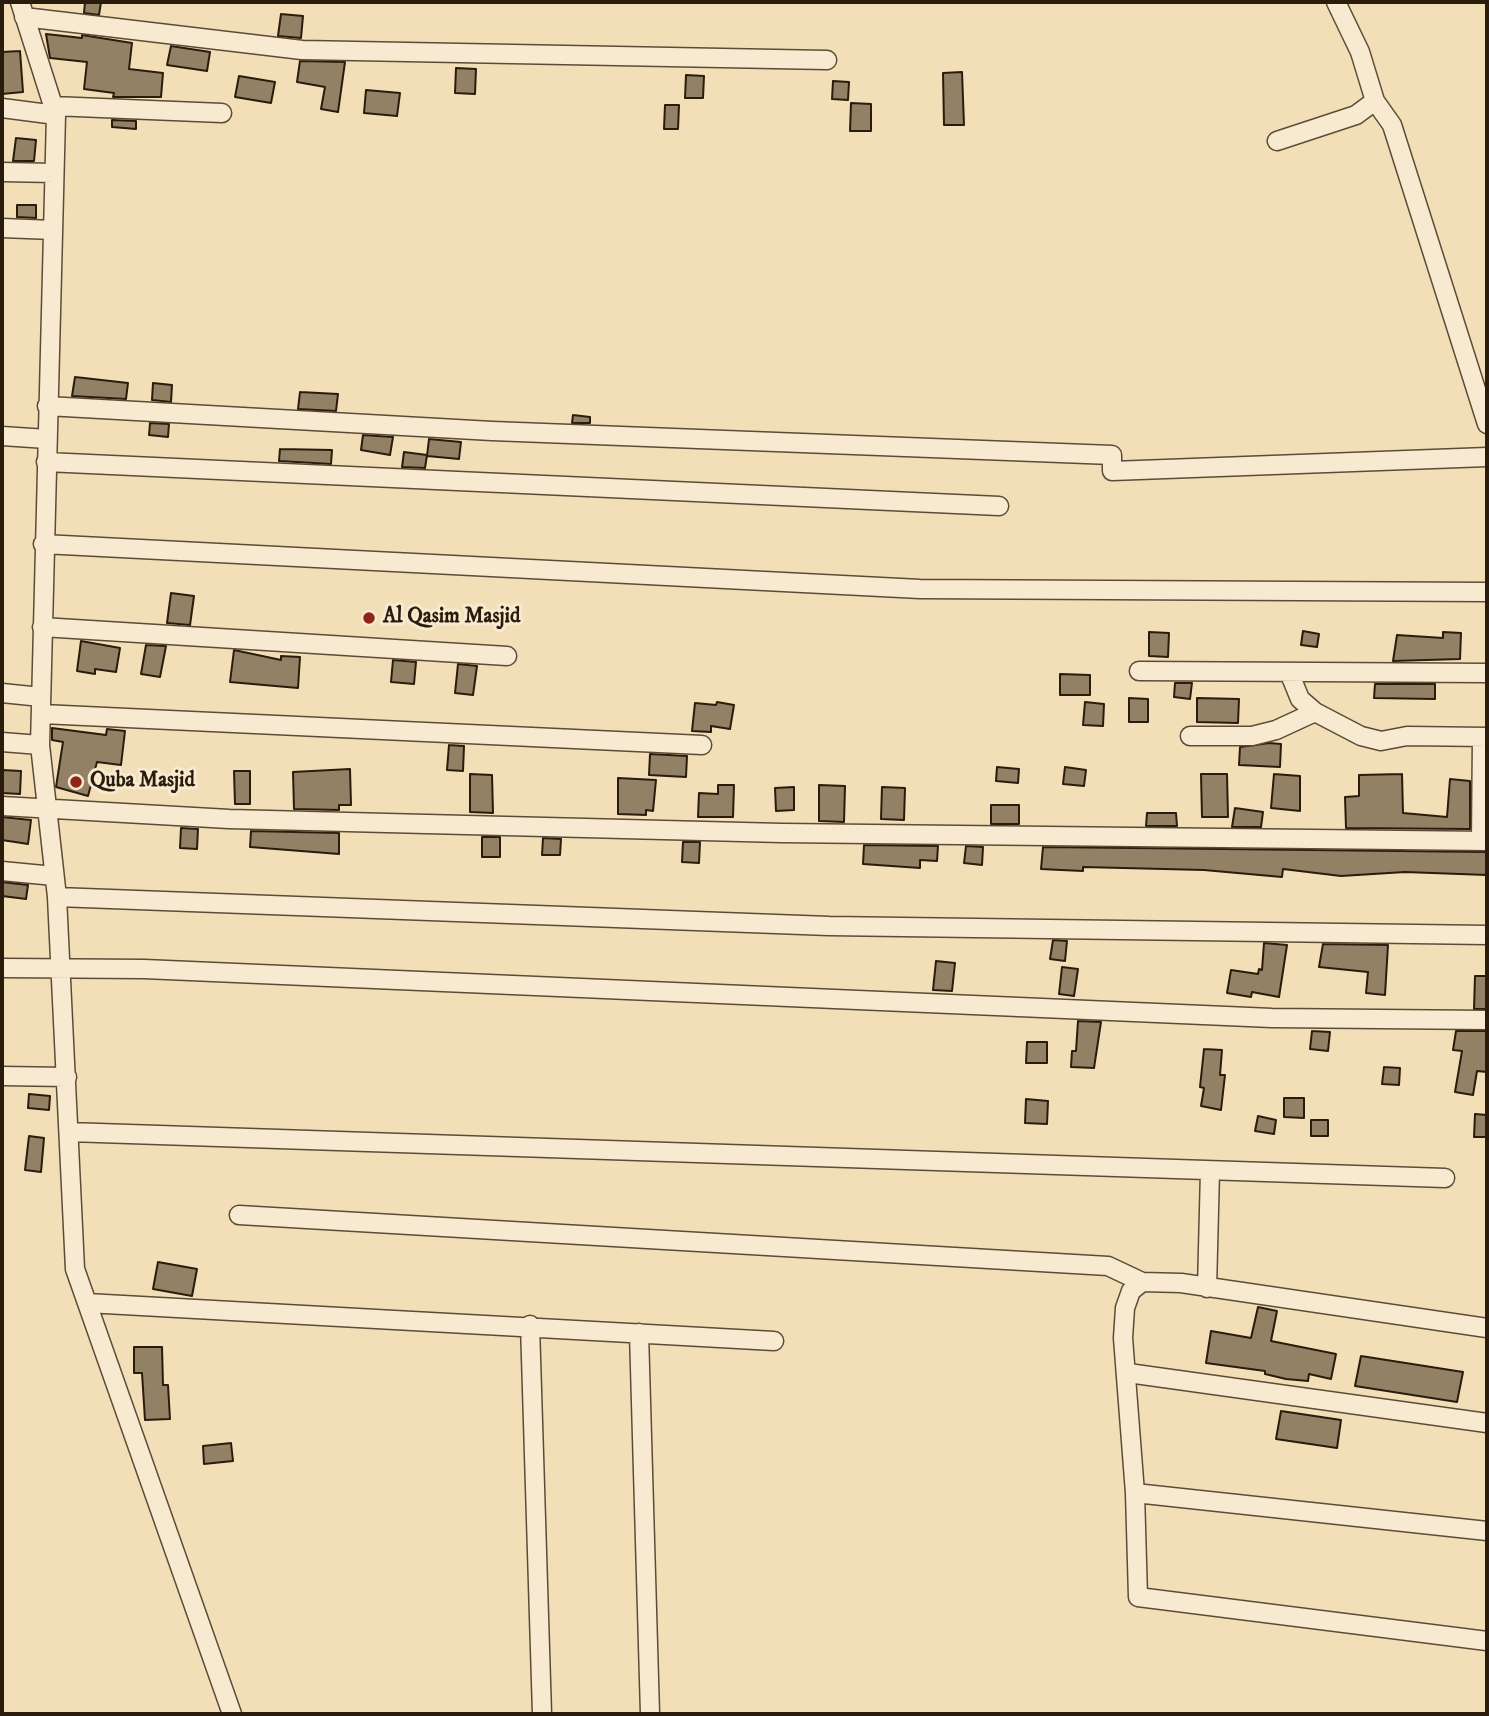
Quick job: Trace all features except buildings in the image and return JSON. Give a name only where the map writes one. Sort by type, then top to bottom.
[{"type":"street","points":[[1336,2],[1360,52],[1375,101],[1392,125],[1487,424]]},
{"type":"street","points":[[232,1714],[75,1269],[62,969],[40,745],[54,110],[22,9],[302,50],[827,60]]},
{"type":"street","points":[[1277,141],[1356,115],[1375,101]]},
{"type":"street","points":[[2,107],[222,113]]},
{"type":"street","points":[[2,172],[54,173]]},
{"type":"street","points":[[2,228],[53,230]]},
{"type":"street","points":[[47,407],[492,431],[1112,455],[1112,471],[1487,457]]},
{"type":"street","points":[[2,436],[47,439]]},
{"type":"street","points":[[46,462],[999,506]]},
{"type":"street","points":[[43,544],[920,589],[1487,592]]},
{"type":"street","points":[[42,627],[508,656]]},
{"type":"street","points":[[1139,671],[1487,673]]},
{"type":"street","points":[[2,806],[243,819],[782,833],[1484,841],[1485,737],[1407,736],[1381,741],[1361,736],[1315,712],[1300,699],[1289,672]]},
{"type":"street","points":[[2,693],[42,706],[702,745]]},
{"type":"street","points":[[1190,736],[1252,736],[1276,730],[1315,712]]},
{"type":"street","points":[[2,742],[40,745]]},
{"type":"street","points":[[2,871],[54,876]]},
{"type":"street","points":[[57,897],[829,926],[1487,934]]},
{"type":"street","points":[[2,968],[144,969],[1272,1018],[1487,1020]]},
{"type":"street","points":[[2,1076],[67,1077]]},
{"type":"street","points":[[69,1132],[1445,1178]]},
{"type":"street","points":[[1208,1288],[1210,1171]]},
{"type":"street","points":[[239,1215],[1108,1266],[1142,1282],[1208,1288],[1487,1328]]},
{"type":"street","points":[[1142,1282],[1131,1291],[1125,1308],[1123,1338],[1128,1373],[1135,1493],[1138,1597],[1487,1640]]},
{"type":"street","points":[[87,1303],[774,1340]]},
{"type":"street","points":[[530,1325],[542,1714]]},
{"type":"street","points":[[639,1333],[650,1714]]},
{"type":"street","points":[[1128,1373],[1487,1423]]},
{"type":"street","points":[[1135,1493],[1487,1531]]},
{"type":"place","name":"Al Qasim Masjid","points":[[369,618]]},
{"type":"place","name":"Quba Masjid","points":[[76,782]]}]
